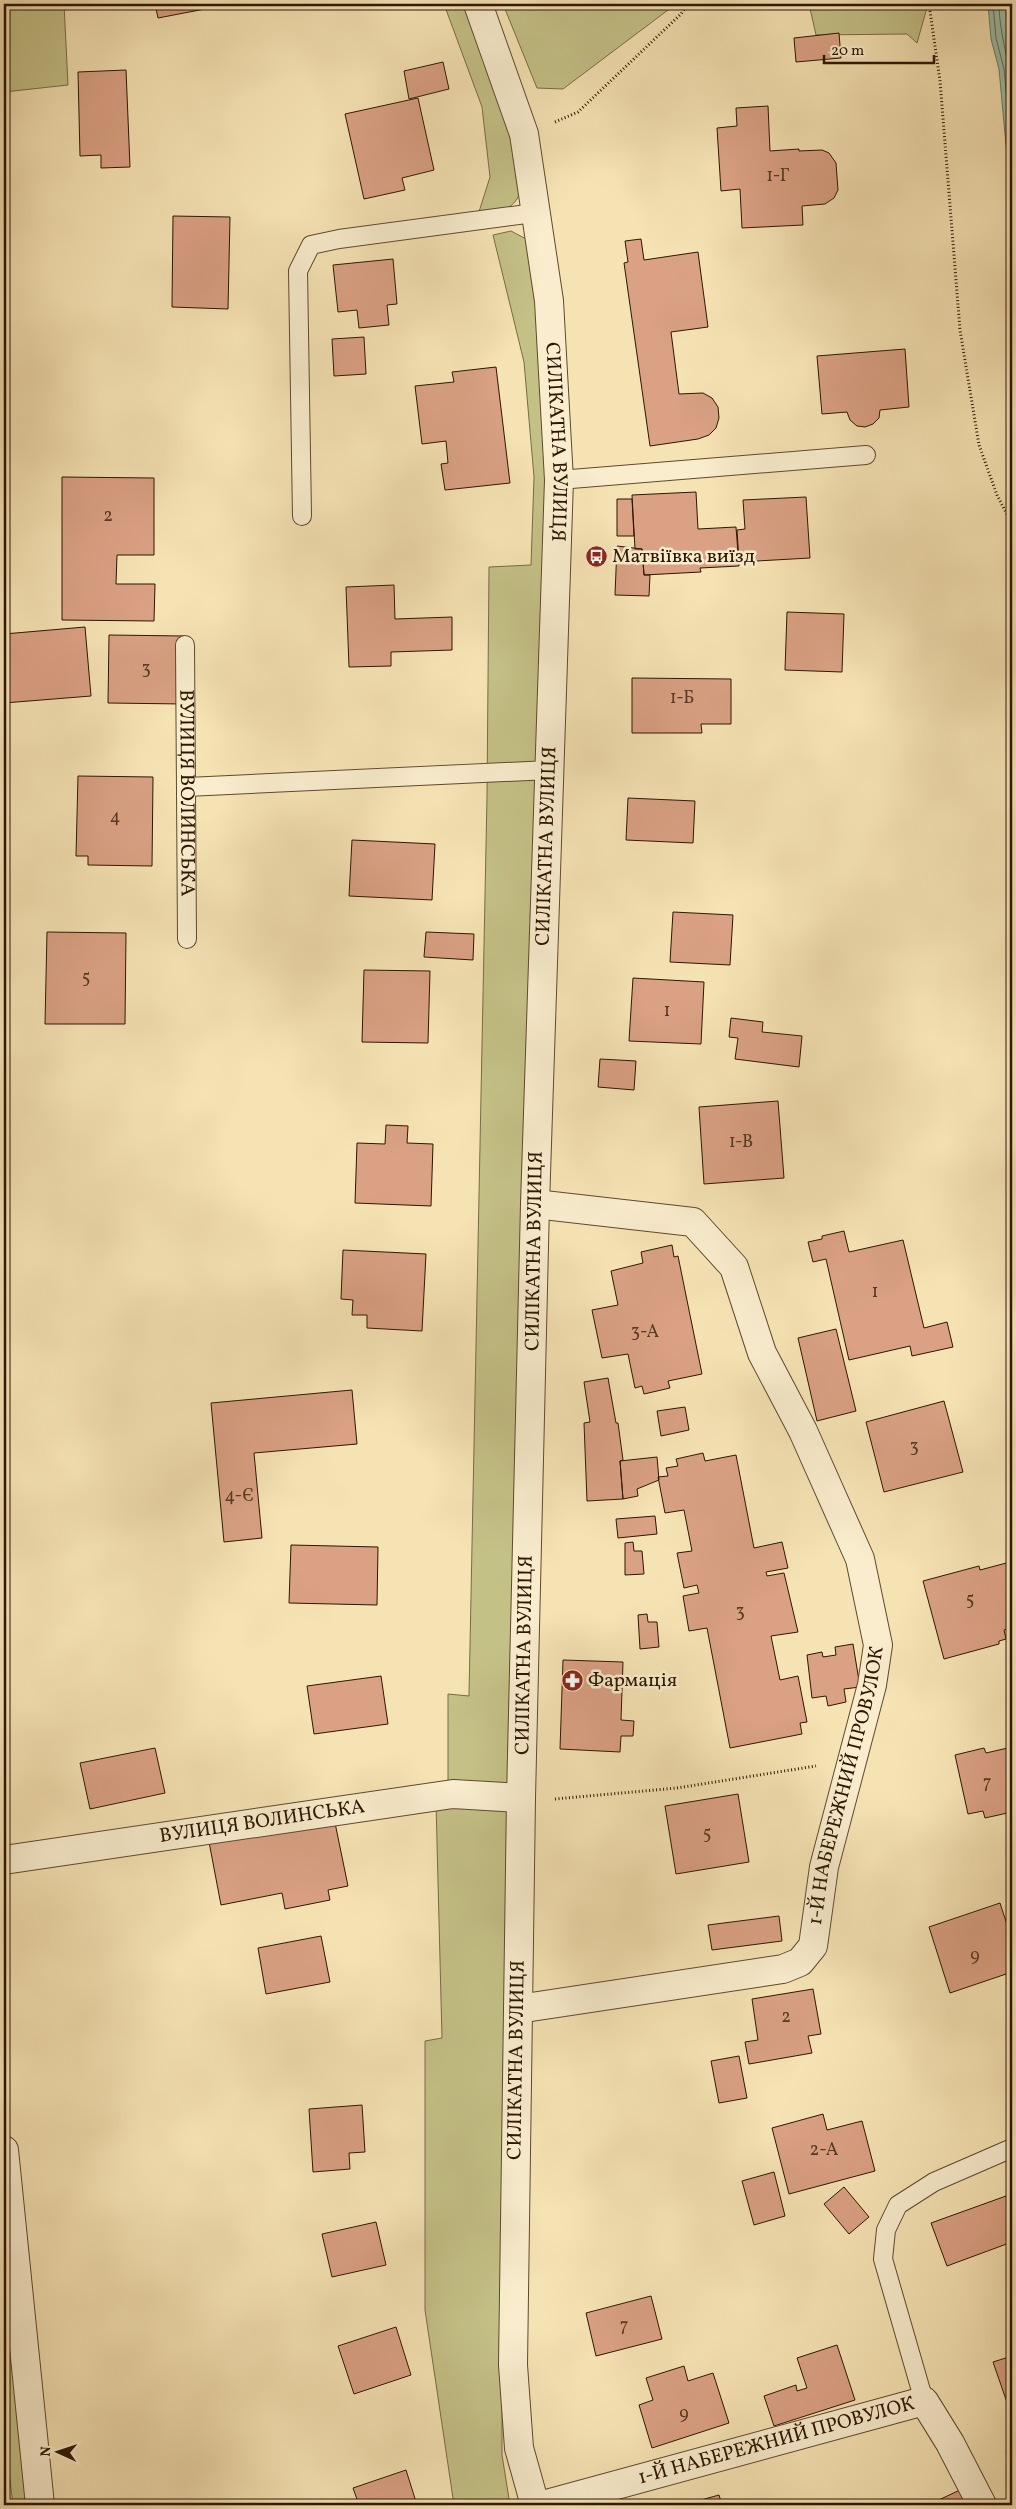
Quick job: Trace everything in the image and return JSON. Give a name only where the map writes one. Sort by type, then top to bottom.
[{"type":"street","name":"СИЛІКАТНА ВУЛИЦЯ","points":[[478,4],[524,134],[534,213],[549,300],[559,480],[535,1204],[518,2009],[513,2365],[519,2448],[535,2505]]},
{"type":"street","name":"1-Й НАБЕРЕЖНИЙ ПРОВУЛОК","points":[[518,2009],[783,1969],[800,1962],[813,1946],[824,1867],[854,1760],[872,1685],[878,1645],[860,1559],[803,1431],[762,1353],[734,1267],[692,1222],[535,1204]]},
{"type":"street","name":"ВУЛИЦЯ ВОЛИНСЬКА","points":[[4,1860],[454,1794],[522,1798]]},
{"type":"street","points":[[4,2150],[40,2505]]},
{"type":"street","name":"1-Й НАБЕРЕЖНИЙ ПРОВУЛОК","points":[[543,2505],[924,2401],[982,2505]]},
{"type":"lane","points":[[302,516],[298,271],[311,245],[339,239],[534,213]]},
{"type":"lane","points":[[559,480],[866,455]]},
{"type":"lane","name":"ВУЛИЦЯ ВОЛИНСЬКА","points":[[185,645],[187,939]]},
{"type":"lane","points":[[187,787],[549,770]]},
{"type":"lane","points":[[924,2401],[883,2259],[886,2230],[898,2204],[934,2182],[1010,2149]]},
{"type":"path","points":[[524,134],[578,112],[681,14],[687,4]]},
{"type":"path","points":[[929,4],[940,81],[960,330],[979,446],[997,495],[1012,524]]},
{"type":"path","points":[[522,1798],[556,1799],[677,1788],[854,1760]]},
{"type":"shaded area","points":[[4,4],[64,4],[68,85],[4,92]]},
{"type":"shaded area","points":[[444,4],[469,4],[503,104],[518,162],[520,185],[517,199],[505,210],[477,218],[490,177],[482,107]]},
{"type":"shaded area","points":[[503,4],[686,4],[668,10],[563,89],[537,88]]},
{"type":"shaded area","points":[[809,4],[928,4],[917,43],[907,34],[816,35]]},
{"type":"shaded area","points":[[511,231],[530,241],[552,378],[511,1784],[448,1786],[448,1694],[469,1696],[487,796],[489,567],[531,565],[534,477],[524,362],[493,235]]},
{"type":"shaded area","points":[[436,1803],[511,1809],[502,2376],[502,2455],[510,2505],[454,2505],[425,2310],[425,2041],[442,2038]]},
{"type":"shaded area","points":[[4,2112],[42,2505],[13,2505],[4,2431]]},
{"type":"water","points":[[988,4],[1012,4],[1012,291],[1007,156],[999,69],[991,39]]},
{"type":"building","points":[[155,4],[231,4],[158,18]]},
{"type":"building","points":[[839,33],[841,58],[796,62],[794,38]]},
{"type":"building","points":[[443,62],[449,89],[409,99],[404,71]]},
{"type":"building","points":[[126,70],[130,167],[101,168],[101,155],[80,156],[78,72]]},
{"type":"building","points":[[418,98],[434,170],[402,178],[405,190],[364,199],[345,114]]},
{"type":"building","points":[[768,106],[770,151],[799,149],[799,151],[822,150],[829,153],[836,163],[838,190],[834,198],[825,204],[802,206],[803,225],[742,228],[740,189],[721,191],[717,128],[737,126],[736,108]]},
{"type":"building","points":[[173,216],[230,217],[228,309],[172,307]]},
{"type":"building","points":[[641,239],[644,260],[698,252],[708,327],[671,332],[679,394],[703,393],[712,398],[718,407],[719,418],[716,428],[709,435],[698,439],[650,446],[624,263],[628,262],[625,241]]},
{"type":"building","points":[[393,259],[397,304],[387,305],[389,325],[359,328],[357,310],[338,312],[333,265]]},
{"type":"building","points":[[364,337],[366,374],[334,376],[332,339]]},
{"type":"building","points":[[905,349],[909,407],[880,410],[879,418],[873,424],[865,427],[857,426],[850,420],[847,412],[822,414],[817,356]]},
{"type":"building","points":[[496,367],[510,483],[445,490],[441,464],[448,463],[446,441],[422,444],[415,386],[454,382],[452,372]]},
{"type":"building","points":[[62,477],[154,478],[154,555],[117,555],[116,584],[155,584],[154,621],[62,620]]},
{"type":"building","points":[[696,492],[698,529],[736,527],[739,566],[700,568],[701,572],[644,575],[642,549],[635,549],[632,495]]},
{"type":"building","points":[[806,497],[810,558],[739,562],[737,530],[745,529],[743,500]]},
{"type":"building","points":[[617,499],[632,499],[634,536],[617,536]]},
{"type":"building","points":[[617,546],[642,549],[644,575],[650,575],[649,596],[615,595]]},
{"type":"building","points":[[394,585],[395,619],[452,617],[452,650],[391,652],[391,666],[349,667],[346,587]]},
{"type":"building","points":[[787,612],[844,614],[842,672],[785,670]]},
{"type":"building","points":[[85,627],[91,696],[4,703],[4,634]]},
{"type":"building","points":[[109,635],[184,636],[184,704],[108,703]]},
{"type":"building","points":[[632,678],[731,679],[731,724],[701,724],[702,733],[632,733]]},
{"type":"building","points":[[78,776],[153,777],[152,866],[88,865],[88,856],[76,856]]},
{"type":"building","points":[[628,798],[695,801],[693,843],[626,840]]},
{"type":"building","points":[[352,840],[435,844],[432,900],[349,896]]},
{"type":"building","points":[[673,912],[733,915],[730,965],[670,962]]},
{"type":"building","points":[[47,932],[126,933],[125,1024],[45,1024]]},
{"type":"building","points":[[426,932],[474,934],[473,960],[424,957]]},
{"type":"building","points":[[364,970],[430,971],[428,1043],[362,1042]]},
{"type":"building","points":[[633,978],[704,982],[701,1044],[629,1041]]},
{"type":"building","points":[[731,1018],[763,1022],[762,1032],[802,1036],[799,1067],[735,1059],[738,1038],[729,1037]]},
{"type":"building","points":[[600,1059],[636,1061],[634,1090],[598,1087]]},
{"type":"building","points":[[778,1101],[784,1178],[704,1184],[699,1107]]},
{"type":"building","points":[[386,1125],[408,1126],[407,1143],[433,1144],[431,1206],[355,1203],[357,1143],[385,1144]]},
{"type":"building","points":[[844,1231],[849,1252],[903,1240],[924,1328],[947,1322],[953,1347],[912,1356],[910,1346],[849,1360],[826,1259],[813,1262],[808,1242],[822,1239],[822,1236]]},
{"type":"building","points":[[672,1245],[674,1257],[678,1256],[702,1374],[668,1381],[670,1388],[644,1394],[642,1386],[635,1388],[628,1354],[602,1358],[592,1310],[618,1305],[611,1271],[643,1263],[641,1252]]},
{"type":"building","points":[[343,1250],[426,1254],[422,1331],[367,1328],[367,1315],[352,1315],[353,1300],[341,1299]]},
{"type":"building","points":[[836,1329],[856,1411],[817,1421],[798,1338]]},
{"type":"building","points":[[608,1378],[616,1423],[618,1423],[623,1460],[620,1461],[623,1499],[587,1501],[584,1423],[590,1422],[584,1382]]},
{"type":"building","points":[[352,1390],[357,1444],[254,1453],[262,1538],[224,1542],[211,1403]]},
{"type":"building","points":[[944,1401],[963,1472],[884,1492],[866,1422]]},
{"type":"building","points":[[685,1407],[689,1430],[661,1436],[657,1411]]},
{"type":"building","points":[[703,1453],[705,1461],[736,1455],[754,1548],[782,1542],[788,1568],[766,1572],[767,1576],[784,1573],[798,1632],[771,1636],[780,1680],[798,1676],[807,1722],[800,1723],[802,1734],[730,1748],[707,1628],[689,1631],[683,1596],[699,1593],[697,1585],[684,1588],[677,1553],[692,1551],[684,1510],[665,1513],[658,1477],[668,1476],[666,1468],[678,1466],[676,1459]]},
{"type":"building","points":[[657,1457],[659,1480],[637,1489],[638,1496],[623,1499],[620,1461]]},
{"type":"building","points":[[655,1516],[657,1534],[618,1538],[616,1519]]},
{"type":"building","points":[[633,1542],[634,1551],[642,1551],[644,1574],[625,1575],[625,1543]]},
{"type":"building","points":[[291,1545],[378,1547],[377,1605],[289,1603]]},
{"type":"building","points":[[1010,1562],[1012,1619],[1009,1620],[1011,1628],[1004,1630],[1006,1639],[999,1641],[999,1644],[944,1659],[923,1581],[979,1566],[980,1570]]},
{"type":"building","points":[[647,1614],[648,1622],[657,1622],[659,1647],[640,1649],[638,1615]]},
{"type":"building","points":[[853,1644],[860,1687],[844,1689],[846,1702],[828,1706],[826,1696],[812,1698],[807,1655],[822,1652],[823,1657],[836,1655],[835,1647]]},
{"type":"building","points":[[563,1660],[623,1662],[621,1720],[634,1721],[633,1736],[621,1736],[620,1752],[560,1749]]},
{"type":"building","points":[[381,1676],[388,1724],[314,1734],[307,1686]]},
{"type":"building","points":[[1012,1747],[1012,1812],[985,1818],[983,1811],[968,1814],[955,1755],[984,1748],[986,1753]]},
{"type":"building","points":[[155,1748],[165,1793],[90,1809],[80,1763]]},
{"type":"building","points":[[738,1794],[749,1862],[676,1874],[665,1806]]},
{"type":"building","points":[[334,1818],[348,1886],[328,1890],[330,1900],[285,1909],[282,1893],[221,1905],[209,1842]]},
{"type":"building","points":[[1000,1903],[1012,1940],[1012,1972],[950,1993],[929,1927]]},
{"type":"building","points":[[779,1916],[782,1941],[712,1950],[708,1925]]},
{"type":"building","points":[[321,1936],[330,1982],[266,1994],[258,1948]]},
{"type":"building","points":[[813,1989],[821,2034],[808,2036],[812,2053],[749,2064],[745,2042],[758,2040],[752,1999]]},
{"type":"building","points":[[739,2056],[747,2098],[719,2103],[711,2061]]},
{"type":"building","points":[[362,2105],[365,2152],[349,2153],[350,2169],[313,2172],[309,2109]]},
{"type":"building","points":[[823,2114],[827,2130],[862,2121],[875,2171],[789,2194],[772,2128]]},
{"type":"building","points":[[774,2172],[785,2216],[754,2225],[742,2181]]},
{"type":"building","points":[[844,2187],[869,2217],[849,2234],[824,2204]]},
{"type":"building","points":[[1006,2196],[1012,2214],[1012,2242],[947,2266],[931,2223]]},
{"type":"building","points":[[376,2222],[386,2265],[332,2277],[322,2234]]},
{"type":"building","points":[[651,2296],[662,2339],[596,2356],[586,2313]]},
{"type":"building","points":[[396,2327],[411,2375],[354,2394],[338,2346]]},
{"type":"building","points":[[837,2345],[855,2400],[774,2426],[764,2396],[796,2385],[797,2391],[807,2388],[797,2358]]},
{"type":"building","points":[[1012,2356],[1012,2414],[1011,2414],[993,2362]]},
{"type":"building","points":[[684,2366],[688,2381],[713,2373],[729,2423],[652,2448],[639,2405],[653,2400],[646,2378]]},
{"type":"building","points":[[1012,2449],[1012,2466],[1006,2451]]},
{"type":"building","points":[[406,2470],[417,2505],[359,2505],[353,2488]]},
{"type":"building","points":[[960,2490],[966,2505],[928,2505]]},
{"type":"building","points":[[719,2495],[722,2505],[683,2505]]},
{"type":"place","name":"Матвіївка виїзд","points":[[596,557]]},
{"type":"place","name":"Фармація","points":[[572,1681]]}]
